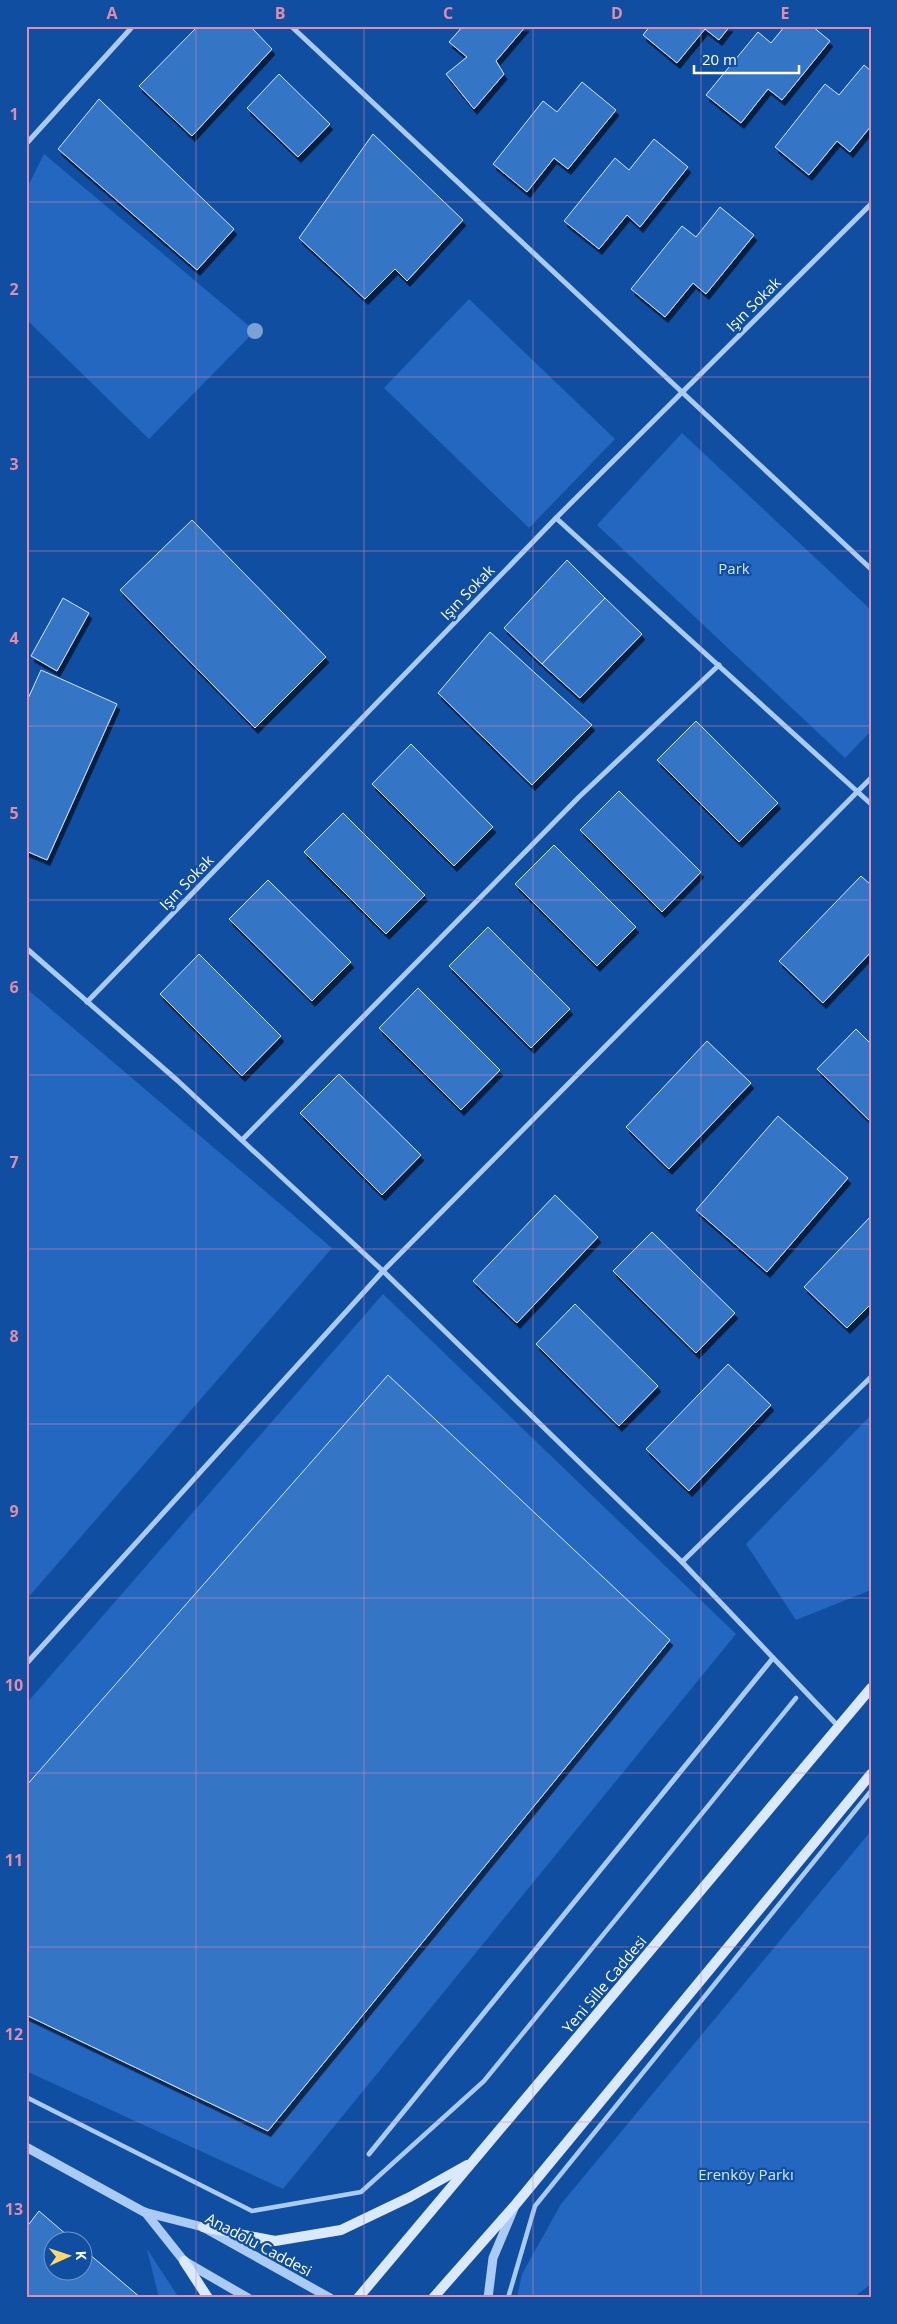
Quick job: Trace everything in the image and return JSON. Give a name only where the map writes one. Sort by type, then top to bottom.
[{"type":"main road","name":"Yeni Sille Caddesi","points":[[358,2298],[871,1688]]},
{"type":"main road","points":[[433,2298],[516,2204],[871,1774]]},
{"type":"main road","points":[[203,2226],[275,2241],[341,2230],[410,2197],[474,2161]]},
{"type":"main road","points":[[184,2262],[208,2298]]},
{"type":"street","points":[[26,144],[133,26]]},
{"type":"street","points":[[291,26],[871,568]]},
{"type":"street","name":"Işın Sokak","points":[[87,1002],[556,518],[871,204]]},
{"type":"street","points":[[556,518],[871,804]]},
{"type":"street","points":[[242,1140],[579,797],[719,665]]},
{"type":"street","points":[[26,1664],[383,1271],[871,778]]},
{"type":"street","points":[[26,948],[178,1081],[383,1271],[682,1562],[839,1727]]},
{"type":"street","points":[[682,1562],[871,1377]]},
{"type":"street","points":[[369,2154],[773,1658]]},
{"type":"street","points":[[26,2097],[252,2212],[361,2192],[484,2081],[796,1698]]},
{"type":"street","points":[[508,2298],[535,2206],[871,1791]]},
{"type":"street","name":"Anadolu Caddesi","points":[[26,2147],[144,2212],[203,2226],[330,2298]]},
{"type":"street","points":[[488,2298],[493,2258],[516,2204]]},
{"type":"street","name":"Anadolu Caddesi","points":[[144,2212],[184,2262],[248,2298]]},
{"type":"green space","points":[[44,154],[255,331],[149,439],[26,319],[26,190]]},
{"type":"green space","points":[[469,299],[615,439],[529,528],[384,388]]},
{"type":"green space","name":"Park","points":[[682,433],[871,610],[871,731],[845,758],[597,525]]},
{"type":"green space","points":[[26,988],[332,1248],[26,1600]]},
{"type":"green space","points":[[383,1294],[736,1634],[283,2189],[26,2071],[26,1704]]},
{"type":"green space","points":[[871,1415],[871,1590],[796,1620],[746,1544]]},
{"type":"green space","name":"Erenköy Parkı","points":[[871,1831],[871,2284],[853,2298],[517,2298],[522,2274],[561,2204]]},
{"type":"green space","points":[[147,2249],[179,2298],[159,2298]]},
{"type":"building","points":[[198,26],[250,26],[272,49],[192,136],[139,86]]},
{"type":"building","points":[[463,26],[526,26],[496,61],[504,74],[474,109],[446,74],[467,57],[449,42]]},
{"type":"building","points":[[650,26],[730,26],[719,40],[705,29],[677,63],[643,35]]},
{"type":"building","points":[[785,26],[812,26],[830,41],[782,100],[768,89],[741,123],[706,95],[758,32],[771,43]]},
{"type":"building","points":[[864,65],[871,71],[871,126],[850,152],[837,141],[809,175],[775,147],[825,84],[839,95]]},
{"type":"building","points":[[279,74],[330,124],[298,157],[247,108]]},
{"type":"building","points":[[582,82],[616,110],[568,169],[554,158],[527,192],[493,164],[543,101],[557,112]]},
{"type":"building","points":[[99,99],[234,229],[197,270],[58,149]]},
{"type":"building","points":[[373,134],[463,220],[407,281],[395,269],[365,299],[299,238]]},
{"type":"building","points":[[654,139],[688,167],[640,227],[627,215],[599,249],[564,221],[615,158],[629,170]]},
{"type":"building","points":[[720,207],[754,235],[706,294],[693,283],[665,317],[631,289],[682,226],[696,237]]},
{"type":"building","points":[[192,520],[326,657],[255,728],[120,590]]},
{"type":"building","points":[[567,560],[605,598],[542,664],[504,628]]},
{"type":"building","points":[[63,598],[89,613],[57,671],[31,656]]},
{"type":"building","points":[[605,598],[642,634],[580,698],[542,664]]},
{"type":"building","points":[[490,632],[592,725],[532,785],[438,693]]},
{"type":"building","points":[[41,670],[117,704],[47,860],[26,851],[26,703]]},
{"type":"building","points":[[696,721],[778,803],[739,842],[657,760]]},
{"type":"building","points":[[411,744],[493,827],[454,866],[372,784]]},
{"type":"building","points":[[619,791],[701,872],[662,912],[580,830]]},
{"type":"building","points":[[343,813],[425,895],[386,934],[304,852]]},
{"type":"building","points":[[554,845],[636,927],[597,966],[515,884]]},
{"type":"building","points":[[861,876],[871,885],[871,952],[823,1003],[779,961]]},
{"type":"building","points":[[268,880],[351,962],[312,1001],[229,919]]},
{"type":"building","points":[[488,927],[570,1009],[531,1048],[449,966]]},
{"type":"building","points":[[199,954],[281,1036],[242,1076],[160,994]]},
{"type":"building","points":[[418,988],[500,1070],[461,1110],[379,1028]]},
{"type":"building","points":[[856,1029],[871,1044],[871,1122],[817,1069]]},
{"type":"building","points":[[707,1041],[751,1083],[669,1169],[626,1127]]},
{"type":"building","points":[[339,1074],[421,1155],[382,1195],[300,1113]]},
{"type":"building","points":[[778,1116],[848,1178],[767,1272],[696,1210]]},
{"type":"building","points":[[555,1195],[598,1237],[517,1323],[473,1281]]},
{"type":"building","points":[[871,1216],[871,1304],[847,1328],[804,1287]]},
{"type":"building","points":[[652,1232],[735,1313],[696,1353],[613,1271]]},
{"type":"building","points":[[575,1304],[658,1386],[619,1426],[536,1344]]},
{"type":"building","points":[[728,1364],[771,1405],[689,1491],[646,1449]]},
{"type":"building","points":[[388,1375],[670,1640],[268,2131],[26,2015],[26,1786]]},
{"type":"building","points":[[39,2211],[63,2232],[42,2232],[42,2282],[92,2282],[92,2256],[141,2298],[26,2298],[26,2228]]}]
